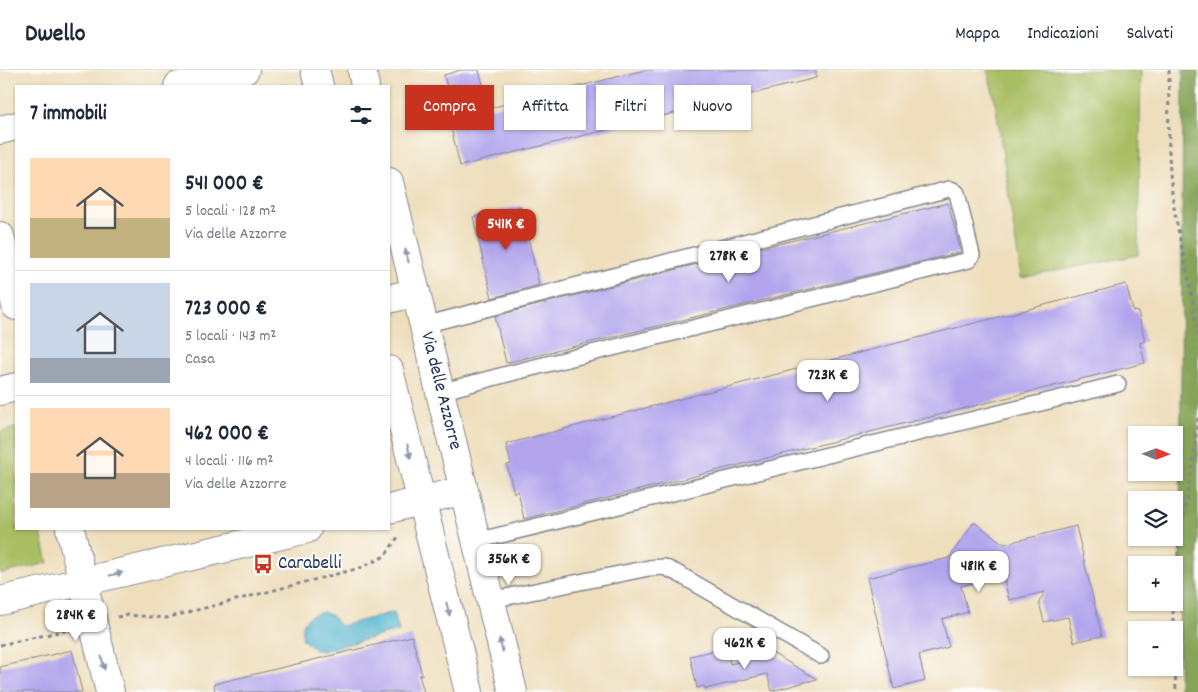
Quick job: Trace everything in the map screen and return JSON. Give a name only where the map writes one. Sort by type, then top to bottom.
[{"type":"street","points":[[182,85],[245,70]]},
{"type":"street","points":[[315,70],[319,85]]},
{"type":"street","points":[[362,70],[366,85]]},
{"type":"street","points":[[0,130],[15,126]]},
{"type":"street","name":"Via delle Azzorre","points":[[390,186],[513,692]]},
{"type":"street","points":[[0,236],[15,302]]},
{"type":"street","points":[[390,299],[416,292]]},
{"type":"street","points":[[390,374],[469,692]]},
{"type":"street","points":[[0,391],[15,387]]},
{"type":"street","points":[[390,510],[464,490]]},
{"type":"street","points":[[70,530],[110,692]]},
{"type":"street","points":[[0,601],[303,530]]},
{"type":"lane","points":[[424,326],[949,189],[957,193],[972,255],[969,260],[440,392]]},
{"type":"lane","points":[[476,541],[1118,384]]},
{"type":"lane","points":[[491,600],[642,569],[664,567],[677,572],[820,656]]},
{"type":"path","points":[[1169,70],[1168,140],[1172,191],[1181,246],[1194,303],[1198,340]]},
{"type":"path","points":[[1178,556],[1194,457],[1198,416]]},
{"type":"path","points":[[0,645],[127,615],[166,618],[360,568],[385,556],[422,501]]},
{"type":"path","points":[[1175,676],[1176,692]]},
{"type":"green space","points":[[987,70],[1141,70],[1138,255],[1021,278],[995,101]]},
{"type":"green space","points":[[1183,70],[1198,70],[1198,692],[1179,692],[1179,676],[1183,676],[1183,621],[1179,621],[1180,611],[1183,611],[1183,556],[1180,556],[1180,546],[1183,546],[1183,491],[1180,491],[1180,481],[1183,481],[1183,426],[1181,426]]},
{"type":"green space","points":[[15,428],[15,530],[40,530],[48,563],[0,574],[0,432]]},
{"type":"water","points":[[324,612],[332,616],[340,626],[394,612],[399,631],[322,651],[315,650],[303,640],[303,624],[309,617]]},
{"type":"building","points":[[461,70],[479,70],[483,85],[447,85],[444,75]]},
{"type":"building","points":[[645,70],[816,70],[816,78],[751,94],[751,85],[674,85],[674,113],[664,116],[664,85],[596,85],[596,130],[606,130],[460,166],[452,130],[494,130],[494,107],[504,105],[504,130],[586,130],[586,85],[584,85]]},
{"type":"building","points":[[948,203],[961,252],[506,363],[495,316],[736,254]]},
{"type":"building","points":[[521,206],[539,285],[492,298],[473,217]]},
{"type":"building","points":[[1126,284],[1133,311],[1138,312],[1145,341],[1140,343],[1145,363],[524,519],[518,491],[514,493],[507,465],[511,464],[506,444]]},
{"type":"building","points":[[974,522],[1004,544],[1076,526],[1102,636],[1074,642],[1068,617],[1044,622],[1039,602],[1045,592],[1009,600],[1003,575],[961,586],[968,612],[942,619],[949,647],[919,655],[925,681],[894,689],[867,578],[949,558]]},
{"type":"building","points":[[412,636],[422,675],[419,675],[424,692],[215,692],[214,684]]},
{"type":"building","points":[[726,648],[730,664],[762,656],[760,648],[817,679],[772,691],[767,674],[705,689],[704,686],[697,688],[690,656]]},
{"type":"building","points":[[72,650],[82,692],[0,692],[0,667]]},
{"type":"place","name":"Carabelli","points":[[263,564]]}]
